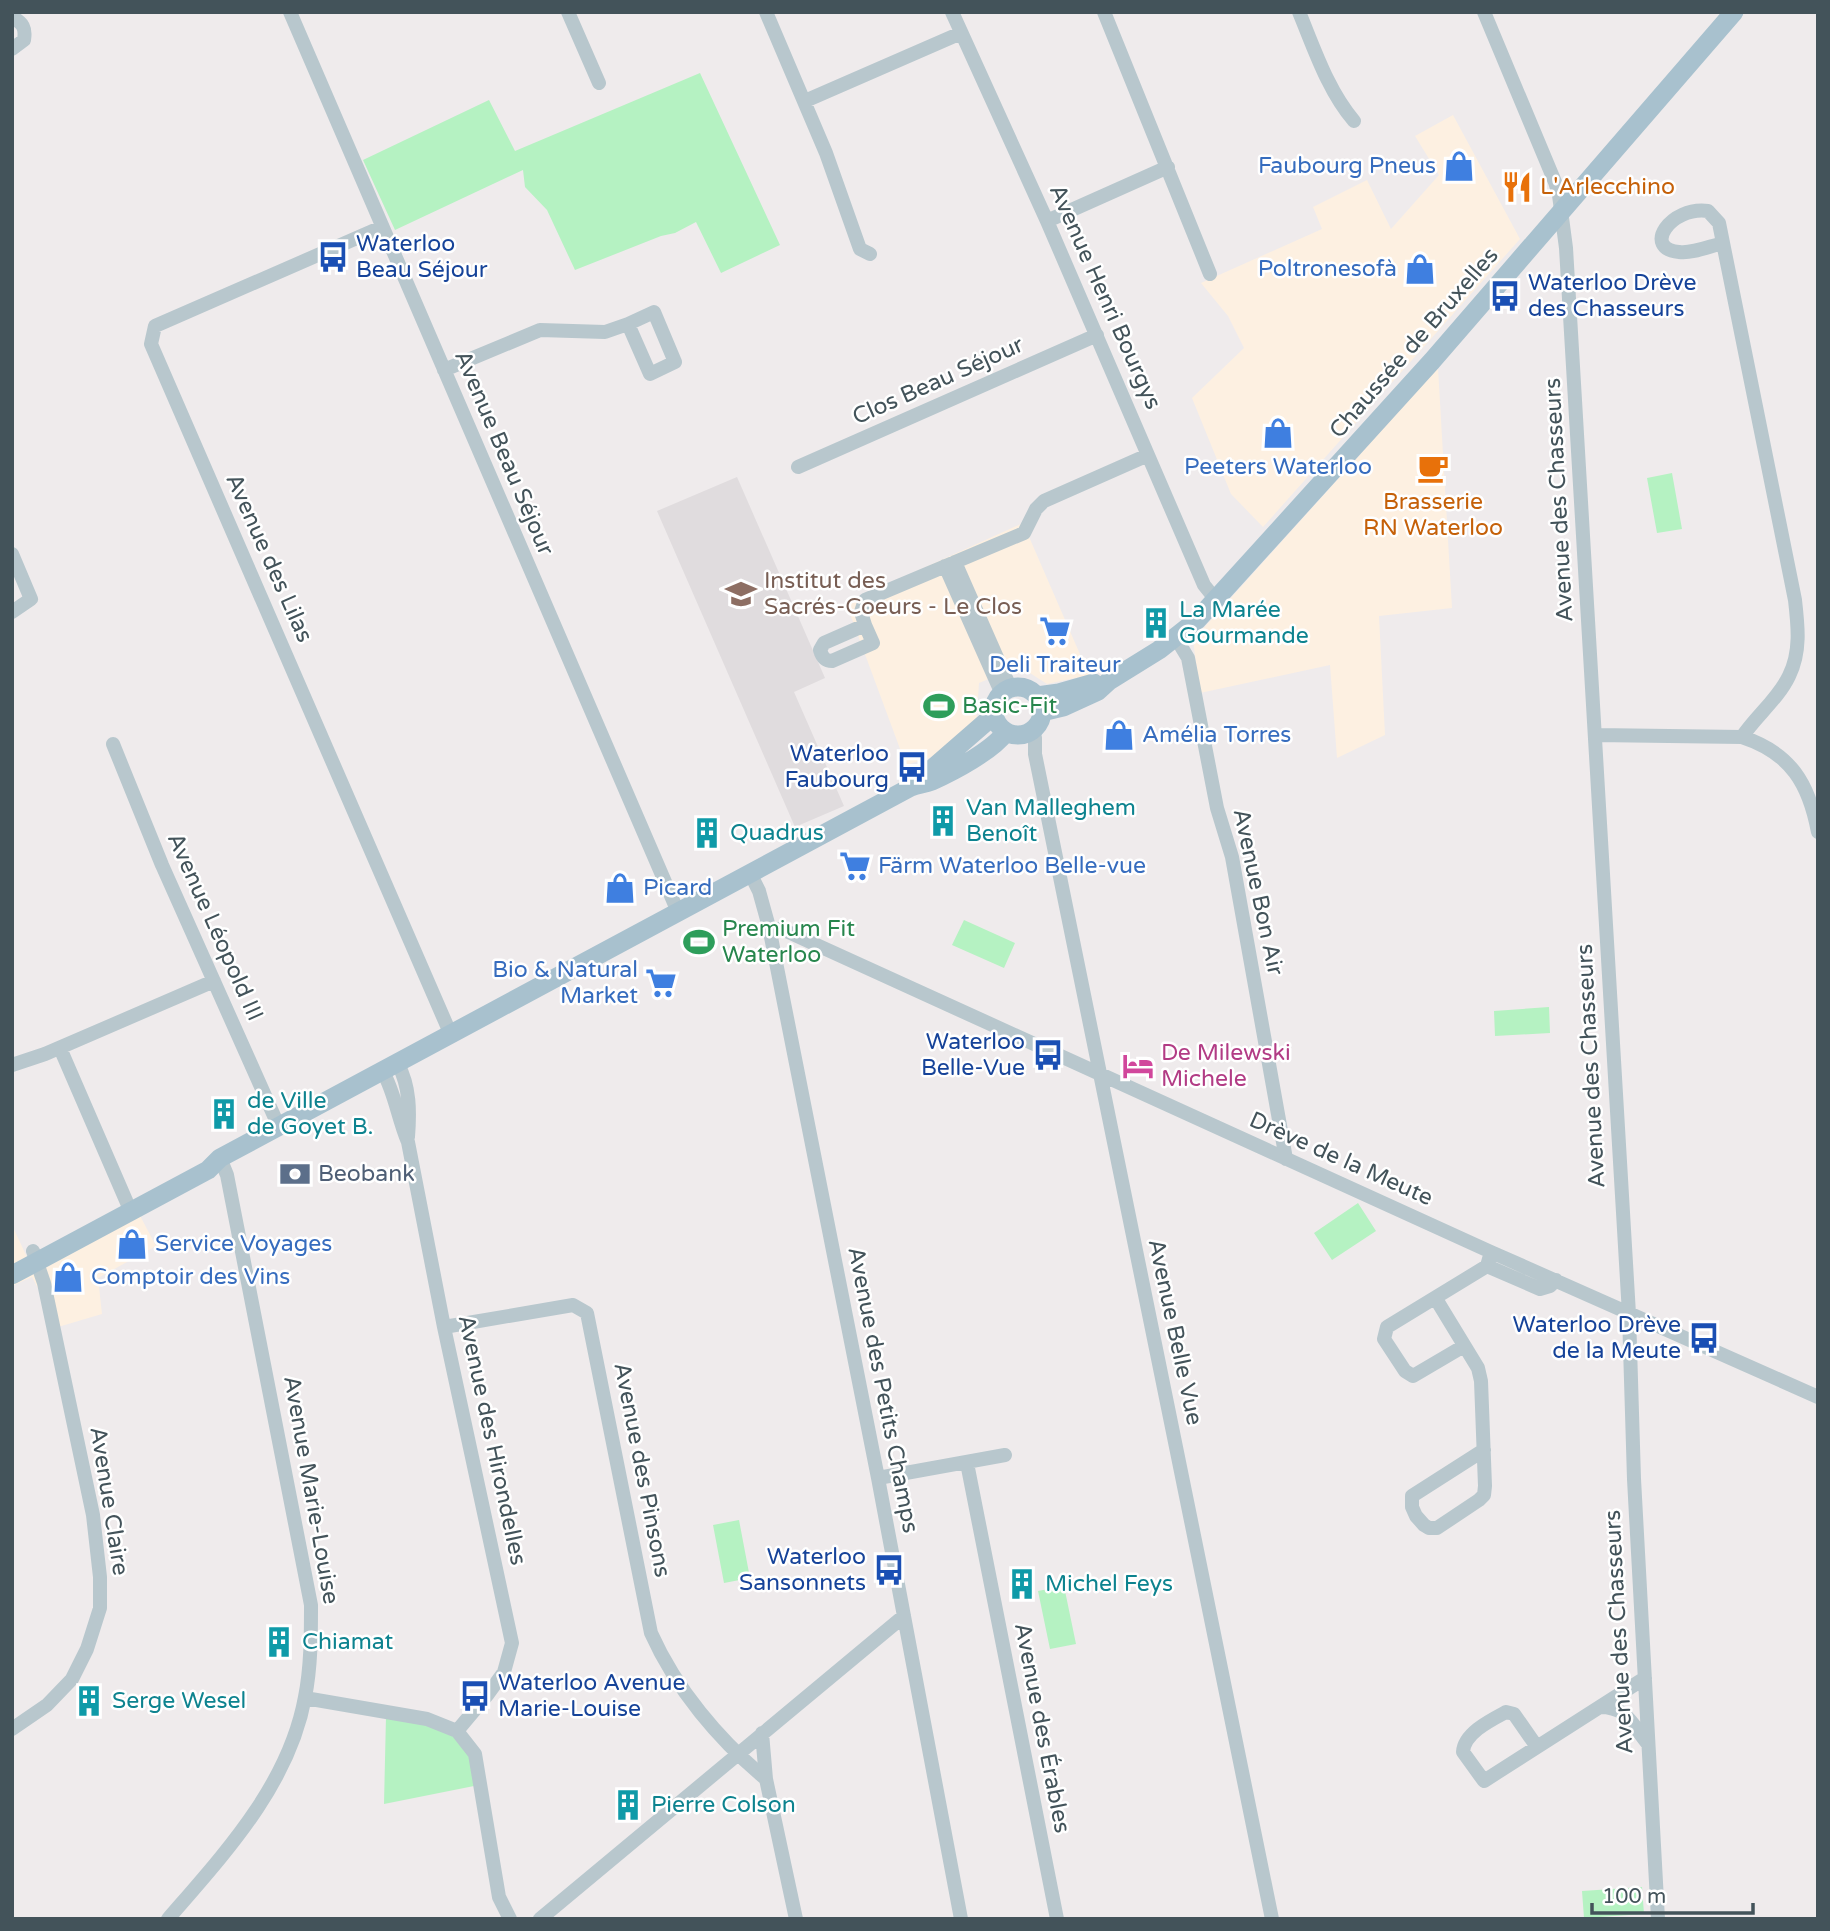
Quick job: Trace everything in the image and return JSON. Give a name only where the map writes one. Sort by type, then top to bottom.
[{"type":"main road","name":"Chaussée de Bruxelles","points":[[1040,704],[1078,701],[1098,691],[1176,638],[1216,600],[1354,450],[1734,12]]},
{"type":"main road","points":[[12,1275],[35,1256],[129,1206],[202,1161],[220,1158],[750,873],[916,785],[929,783],[993,744],[1021,732],[1040,722],[1040,704],[1031,690],[1020,686],[1006,690],[994,703],[994,715],[996,722],[1021,732]]},
{"type":"main road","points":[[916,785],[994,715]]},
{"type":"main road","points":[[12,1261],[35,1256]]},
{"type":"street","name":"Avenue Beau Séjour","points":[[290,12],[678,912]]},
{"type":"street","points":[[569,12],[600,83]]},
{"type":"street","points":[[766,12],[826,152],[860,249],[870,254]]},
{"type":"street","name":"Avenue Henri Bourgys","points":[[952,12],[1047,220],[1204,585],[1216,600]]},
{"type":"street","points":[[1104,12],[1210,274]]},
{"type":"street","points":[[1299,12],[1314,50],[1345,110],[1354,121]]},
{"type":"street","name":"Avenue des Chasseurs","points":[[1484,12],[1553,178],[1561,211],[1569,281],[1629,1314],[1634,1479],[1658,1919]]},
{"type":"street","points":[[12,17],[23,24],[26,30],[24,40],[12,48]]},
{"type":"street","points":[[804,101],[961,33]]},
{"type":"street","points":[[1047,220],[1168,167]]},
{"type":"street","name":"Avenue des Lilas","points":[[382,228],[155,326],[151,344],[451,1035]]},
{"type":"street","points":[[1723,243],[1798,626],[1797,652],[1789,676],[1742,737]]},
{"type":"street","points":[[444,370],[540,330],[605,332],[628,324]]},
{"type":"street","name":"Clos Beau Séjour","points":[[798,467],[1097,335]]},
{"type":"street","points":[[865,625],[861,612],[865,600],[1024,533],[1036,509],[1044,500],[1148,455]]},
{"type":"street","points":[[12,554],[31,599],[12,612]]},
{"type":"street","points":[[950,564],[1006,690]]},
{"type":"street","name":"Avenue Bon Air","points":[[1176,638],[1188,658],[1216,808],[1232,857],[1286,1159]]},
{"type":"street","name":"Avenue Belle Vue","points":[[1021,732],[1035,738],[1035,754],[1099,1073],[1272,1919]]},
{"type":"street","points":[[1596,735],[1742,737],[1760,743],[1777,754],[1806,787],[1818,832]]},
{"type":"street","name":"Avenue Léopold III","points":[[113,744],[162,865],[279,1127]]},
{"type":"street","name":"Avenue des Petits Champs","points":[[750,873],[759,891],[769,927],[878,1478],[961,1919]]},
{"type":"street","name":"Drève de la Meute","points":[[769,927],[786,931],[1286,1159],[1489,1259],[1556,1280],[1818,1397]]},
{"type":"street","points":[[14,1067],[214,981]]},
{"type":"street","points":[[60,1048],[129,1206]]},
{"type":"street","name":"Avenue des Hirondelles","points":[[390,1068],[389,1083],[408,1142],[444,1327],[512,1643],[504,1672],[457,1731]]},
{"type":"street","name":"Avenue Marie-Louise","points":[[170,1918],[249,1822],[271,1787],[291,1746],[305,1698],[310,1655],[311,1605],[246,1265],[227,1174],[220,1158]]},
{"type":"street","name":"Avenue Claire","points":[[12,1729],[47,1705],[72,1679],[87,1648],[100,1608],[100,1577],[93,1515],[44,1283],[35,1256]]},
{"type":"street","points":[[1464,1346],[1413,1376],[1405,1371],[1384,1339],[1387,1327],[1436,1299],[1489,1259]]},
{"type":"street","points":[[1436,1299],[1478,1368],[1482,1381],[1484,1450],[1484,1494],[1473,1506],[1437,1528],[1424,1525],[1412,1507],[1412,1496],[1484,1450]]},
{"type":"street","name":"Avenue des Pinsons","points":[[444,1327],[573,1305],[587,1313],[651,1633],[663,1662],[737,1755],[766,1779]]},
{"type":"street","points":[[878,1478],[1004,1455]]},
{"type":"street","name":"Avenue des Érables","points":[[967,1463],[1057,1919]]},
{"type":"street","points":[[540,1919],[904,1616]]},
{"type":"street","points":[[1536,1747],[1514,1714],[1506,1712],[1466,1738],[1463,1752],[1485,1781],[1645,1678]]},
{"type":"street","points":[[305,1698],[427,1719],[457,1731],[475,1754],[499,1897],[510,1919]]},
{"type":"street","points":[[1600,1707],[1614,1707],[1624,1712],[1648,1744]]},
{"type":"street","points":[[762,1733],[766,1779],[796,1919]]},
{"type":"shaded area","points":[[1453,115],[1520,239],[1263,527],[1231,494],[1192,398],[1244,348],[1228,316],[1201,283],[1322,229],[1313,207],[1367,180],[1391,229],[1439,175],[1415,136]]},
{"type":"shaded area","points":[[1438,368],[1452,608],[1379,616],[1385,735],[1337,758],[1330,665],[1200,693],[1193,640]]},
{"type":"shaded area","name":"Institut des Sacrés-Coeurs - Le Clos","points":[[737,477],[825,678],[794,692],[844,806],[795,827],[657,511]]},
{"type":"shaded area","points":[[1023,523],[1089,675],[1047,684],[1019,666],[979,683],[976,726],[951,751],[906,765],[846,603]]},
{"type":"shaded area","points":[[137,1210],[156,1246],[98,1278],[102,1314],[58,1327],[32,1277],[12,1286],[12,1225],[32,1268]]},
{"type":"green space","points":[[700,73],[780,245],[721,273],[696,222],[675,233],[575,270],[547,210],[525,187],[523,170],[395,230],[363,160],[489,100],[515,151]]},
{"type":"green space","points":[[1672,473],[1682,529],[1657,533],[1647,478]]},
{"type":"green space","points":[[964,920],[1015,943],[1004,968],[952,945]]},
{"type":"green space","points":[[1549,1007],[1550,1033],[1495,1036],[1494,1011]]},
{"type":"green space","points":[[1358,1203],[1376,1231],[1332,1260],[1314,1233]]},
{"type":"green space","points":[[739,1520],[750,1578],[724,1583],[713,1525]]},
{"type":"green space","points":[[1064,1586],[1076,1644],[1050,1649],[1038,1591]]},
{"type":"green space","points":[[386,1716],[423,1723],[456,1739],[470,1759],[474,1786],[384,1804]]},
{"type":"green space","points":[[1642,1887],[1644,1914],[1584,1918],[1582,1891]]},
{"type":"place","name":"Faubourg Pneus","points":[[1459,166]]},
{"type":"place","name":"L'Arlecchino","points":[[1517,187]]},
{"type":"place","name":"Waterloo Beau Séjour","points":[[333,257]]},
{"type":"place","name":"Poltronesofà","points":[[1420,269]]},
{"type":"place","name":"Waterloo Drève des Chasseurs","points":[[1505,296]]},
{"type":"place","name":"Peeters Waterloo","points":[[1278,433]]},
{"type":"place","name":"Brasserie RN Waterloo","points":[[1433,468]]},
{"type":"place","name":"Institut des Sacrés-Coeurs - Le Clos","points":[[741,594]]},
{"type":"place","name":"La Marée Gourmande","points":[[1156,623]]},
{"type":"place","name":"Deli Traiteur","points":[[1055,631]]},
{"type":"place","name":"Basic-Fit","points":[[939,706]]},
{"type":"place","name":"Amélia Torres","points":[[1119,735]]},
{"type":"place","name":"Waterloo Faubourg","points":[[912,767]]},
{"type":"place","name":"Van Malleghem Benoît","points":[[943,821]]},
{"type":"place","name":"Quadrus","points":[[707,833]]},
{"type":"place","name":"Färm Waterloo Belle-vue","points":[[855,866]]},
{"type":"place","name":"Picard","points":[[620,888]]},
{"type":"place","name":"Premium Fit Waterloo","points":[[699,942]]},
{"type":"place","name":"Bio & Natural Market","points":[[661,983]]},
{"type":"place","name":"Waterloo Belle-Vue","points":[[1048,1055]]},
{"type":"place","name":"De Milewski Michele","points":[[1138,1066]]},
{"type":"place","name":"de Ville de Goyet B.","points":[[224,1114]]},
{"type":"place","name":"Beobank","points":[[295,1174]]},
{"type":"place","name":"Service Voyages","points":[[132,1244]]},
{"type":"place","name":"Comptoir des Vins","points":[[68,1277]]},
{"type":"place","name":"Waterloo Drève de la Meute","points":[[1704,1338]]},
{"type":"place","name":"Waterloo Sansonnets","points":[[889,1570]]},
{"type":"place","name":"Michel Feys","points":[[1022,1584]]},
{"type":"place","name":"Chiamat","points":[[279,1642]]},
{"type":"place","name":"Waterloo Avenue Marie-Louise","points":[[475,1696]]},
{"type":"place","name":"Serge Wesel","points":[[89,1701]]},
{"type":"place","name":"Pierre Colson","points":[[628,1805]]}]
